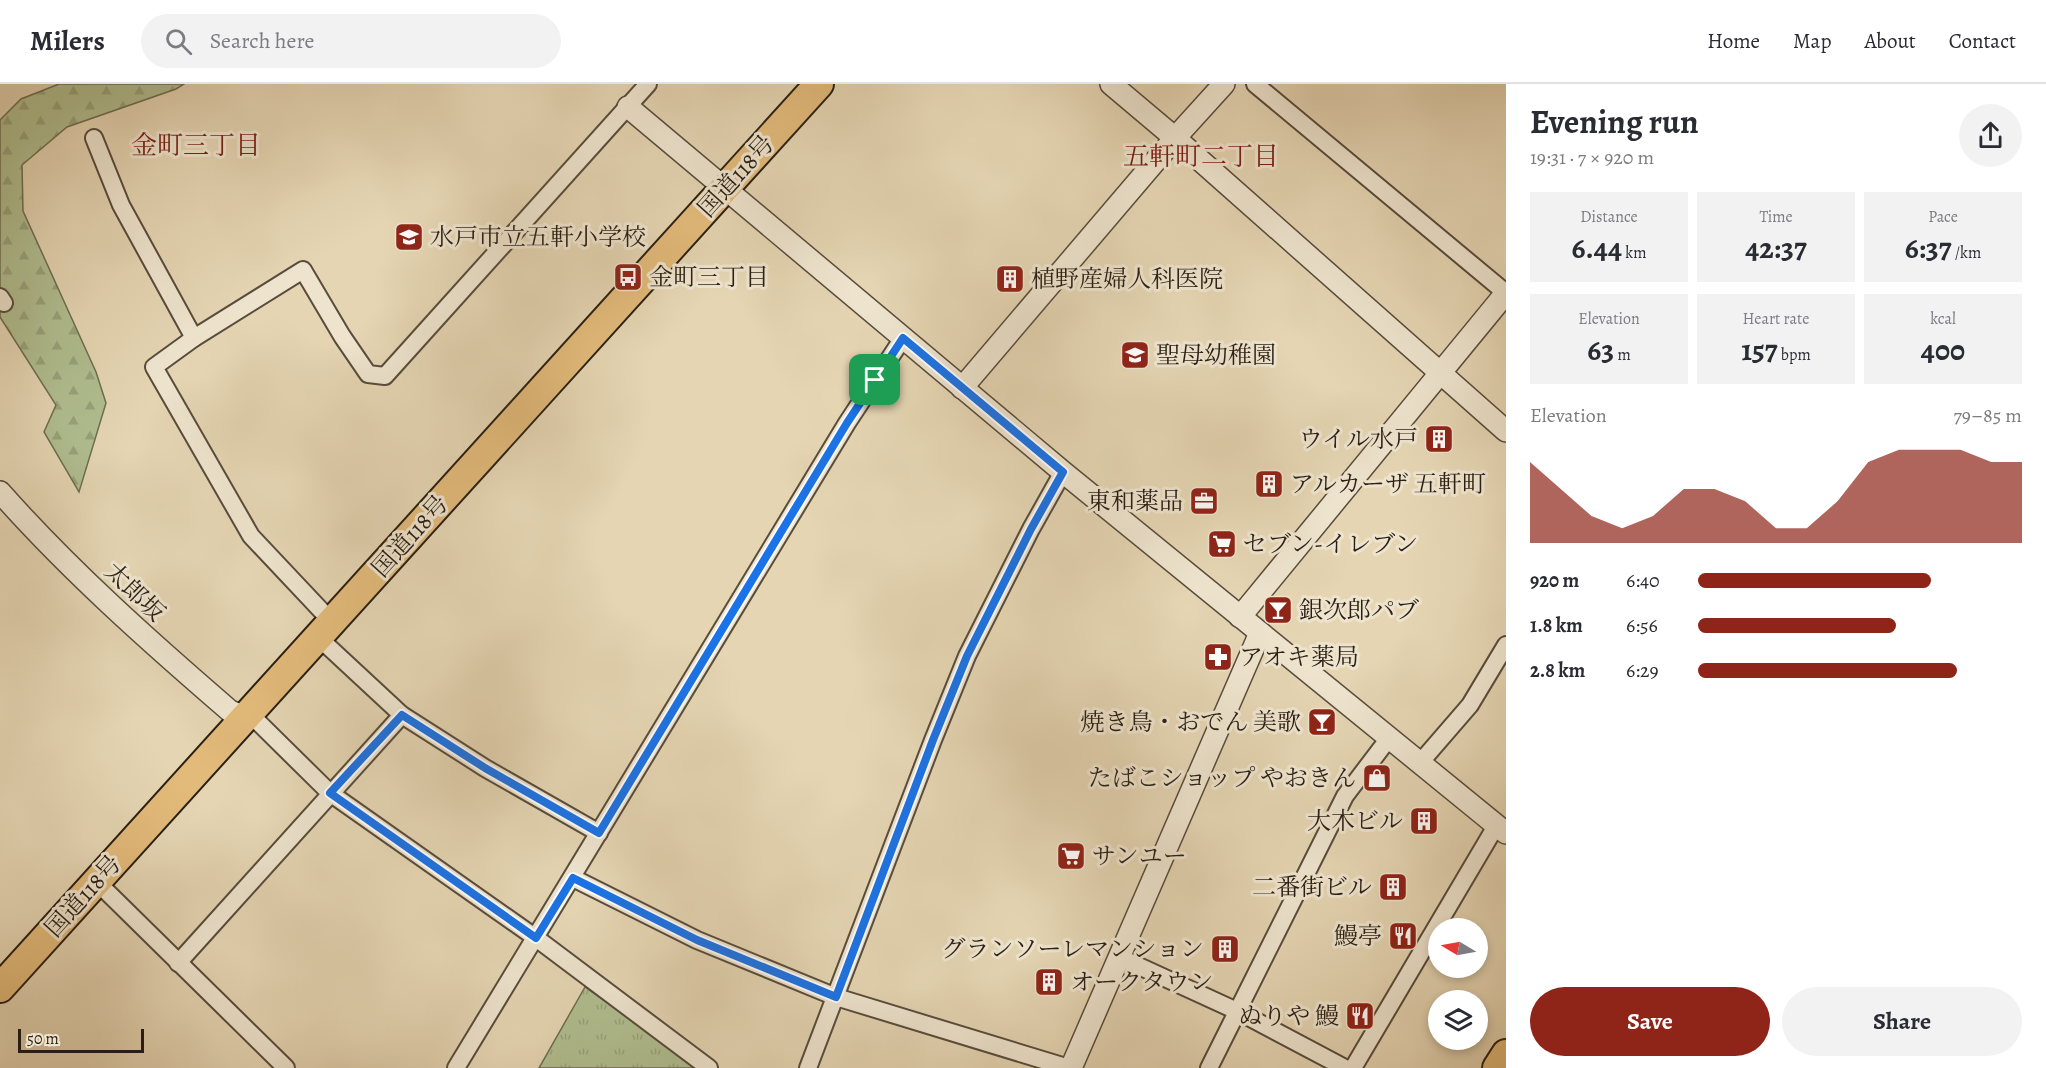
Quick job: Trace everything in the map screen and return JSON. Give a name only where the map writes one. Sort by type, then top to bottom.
[{"type":"highway","name":"国道118号","points":[[0,988],[819,84]]},
{"type":"highway","points":[[1497,1068],[1506,1054]]},
{"type":"street","points":[[599,833],[485,768],[402,715],[325,629],[251,536],[154,367],[194,338],[303,270],[342,336],[368,374],[385,376],[648,84]]},
{"type":"street","points":[[1111,84],[1442,372],[1506,431]]},
{"type":"street","points":[[962,388],[1175,138],[1224,84]]},
{"type":"street","points":[[1240,617],[1506,293],[1255,84]]},
{"type":"street","points":[[628,107],[1063,472],[1501,829],[1353,1068]]},
{"type":"street","points":[[94,138],[120,206],[194,338]]},
{"type":"street","points":[[456,1068],[847,423],[903,338]]},
{"type":"street","points":[[808,1068],[967,656],[1031,529],[1063,472]]},
{"type":"street","name":"太郎坂","points":[[0,492],[32,528],[154,645],[230,711],[245,717]]},
{"type":"street","points":[[573,878],[697,940],[836,997],[1070,1068],[1260,633]]},
{"type":"street","points":[[1419,764],[1470,705],[1506,645]]},
{"type":"street","points":[[178,963],[402,715]]},
{"type":"street","points":[[245,717],[258,722],[330,793],[536,938],[709,1068]]},
{"type":"street","points":[[1209,1068],[1345,796],[1389,738]]},
{"type":"street","points":[[97,882],[286,1068]]},
{"type":"street","points":[[1119,957],[1237,1011],[1345,1068]]},
{"type":"green space","points":[[59,84],[184,84],[176,89],[67,127],[22,165],[23,211],[96,372],[106,403],[79,492],[44,432],[56,405],[0,317],[0,120],[21,99]]},
{"type":"green space","points":[[585,987],[699,1068],[539,1068]]},
{"type":"place","name":"水戸市立五軒小学校","points":[[409,237]]},
{"type":"place","name":"金町三丁目","points":[[628,277]]},
{"type":"place","name":"植野産婦人科医院","points":[[1010,279]]},
{"type":"place","name":"聖母幼稚園","points":[[1135,355]]},
{"type":"place","name":"ウイル水戸","points":[[1439,439]]},
{"type":"place","name":"アルカーザ 五軒町","points":[[1269,484]]},
{"type":"place","name":"東和薬品","points":[[1204,501]]},
{"type":"place","name":"セブン-イレブン","points":[[1222,544]]},
{"type":"place","name":"銀次郎パブ","points":[[1278,610]]},
{"type":"place","name":"アオキ薬局","points":[[1218,657]]},
{"type":"place","name":"焼き鳥・おでん 美歌","points":[[1322,722]]},
{"type":"place","name":"たばこショップ やおきん","points":[[1377,778]]},
{"type":"place","name":"大木ビル","points":[[1424,821]]},
{"type":"place","name":"サンユー","points":[[1071,856]]},
{"type":"place","name":"二番街ビル","points":[[1393,887]]},
{"type":"place","name":"鰻亭","points":[[1403,936]]},
{"type":"place","name":"グランソーレマンション","points":[[1225,949]]},
{"type":"place","name":"オークタウン","points":[[1049,982]]},
{"type":"place","name":"ぬりや 鰻","points":[[1360,1016]]},
{"type":"district","name":"金町三丁目","points":[[196,145]]},
{"type":"district","name":"五軒町二丁目","points":[[1201,156]]},
{"type":"route","points":[[903,338],[1063,472],[1031,529],[967,656],[836,997],[697,940],[573,878],[536,938],[330,793],[402,715],[485,768],[599,833],[875,380],[903,338]]}]
